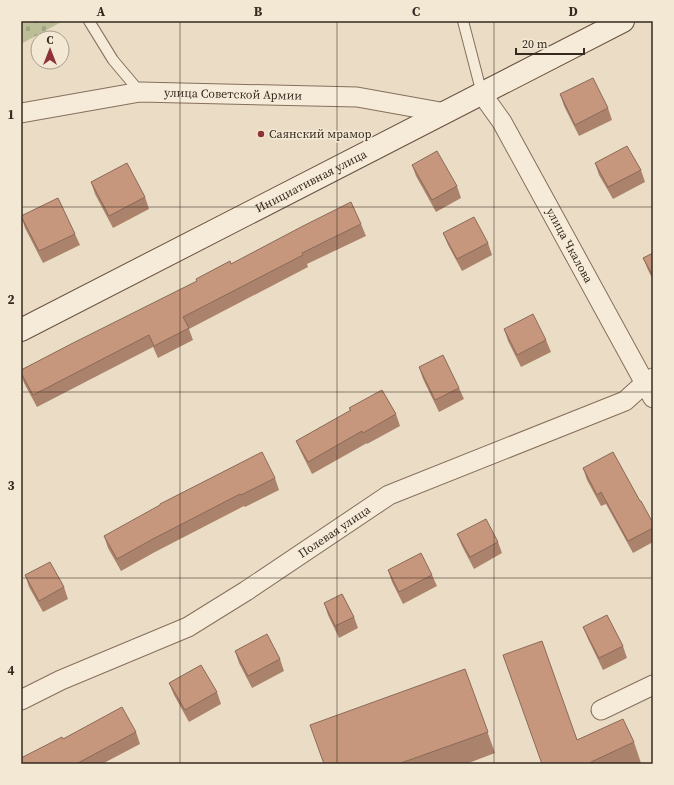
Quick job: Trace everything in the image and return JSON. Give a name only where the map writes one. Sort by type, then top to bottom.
[{"type":"street","name":"Инициативная улица","points":[[21,330],[623,21]]},
{"type":"street","name":"улица Советской Армии","points":[[21,113],[140,92],[357,98],[446,113]]},
{"type":"street","name":"улица Чкалова","points":[[482,94],[502,122],[650,386]]},
{"type":"street","name":"Полевая улица","points":[[21,700],[61,680],[188,626],[246,591],[389,495],[624,401],[650,386]]},
{"type":"street","points":[[601,710],[653,685]]},
{"type":"lane","points":[[89,21],[113,60],[140,92]]},
{"type":"lane","points":[[463,21],[482,94]]},
{"type":"green space","points":[[21,21],[63,21],[47,30],[30,30],[30,39],[21,44]]},
{"type":"building","points":[[593,78],[608,108],[575,125],[560,94]]},
{"type":"building","points":[[627,146],[641,170],[608,187],[595,163]]},
{"type":"building","points":[[437,151],[457,186],[432,200],[412,165]]},
{"type":"building","points":[[127,163],[145,197],[109,216],[91,182]]},
{"type":"building","points":[[58,198],[75,234],[39,251],[21,216]]},
{"type":"building","points":[[351,202],[361,224],[302,253],[303,255],[183,317],[189,328],[154,346],[149,335],[33,395],[21,373],[21,370],[197,281],[196,279],[230,261],[231,264]]},
{"type":"building","points":[[474,217],[488,243],[457,259],[443,233]]},
{"type":"building","points":[[653,253],[653,276],[643,258]]},
{"type":"building","points":[[533,314],[546,340],[517,355],[504,329]]},
{"type":"building","points":[[443,355],[459,388],[435,400],[419,367]]},
{"type":"building","points":[[382,390],[396,414],[363,433],[362,431],[308,462],[296,441],[351,410],[349,408]]},
{"type":"building","points":[[262,452],[275,478],[241,495],[240,494],[117,559],[104,536],[160,504]]},
{"type":"building","points":[[613,452],[653,523],[653,528],[628,541],[601,492],[597,495],[583,468]]},
{"type":"building","points":[[486,519],[498,542],[470,557],[457,534]]},
{"type":"building","points":[[421,553],[432,575],[399,592],[388,570]]},
{"type":"building","points":[[50,562],[64,587],[39,601],[25,575]]},
{"type":"building","points":[[342,594],[354,617],[335,626],[324,603]]},
{"type":"building","points":[[607,615],[623,646],[599,658],[583,627]]},
{"type":"building","points":[[267,634],[280,659],[248,676],[235,651]]},
{"type":"building","points":[[542,641],[577,740],[623,719],[634,742],[591,762],[591,764],[542,764],[503,655]]},
{"type":"building","points":[[201,665],[217,692],[185,710],[169,683]]},
{"type":"building","points":[[465,669],[488,732],[398,764],[324,764],[310,725]]},
{"type":"building","points":[[122,707],[136,732],[76,764],[21,764],[21,758],[62,737],[63,739]]},
{"type":"place","name":"Саянский мрамор","points":[[261,134]]}]
